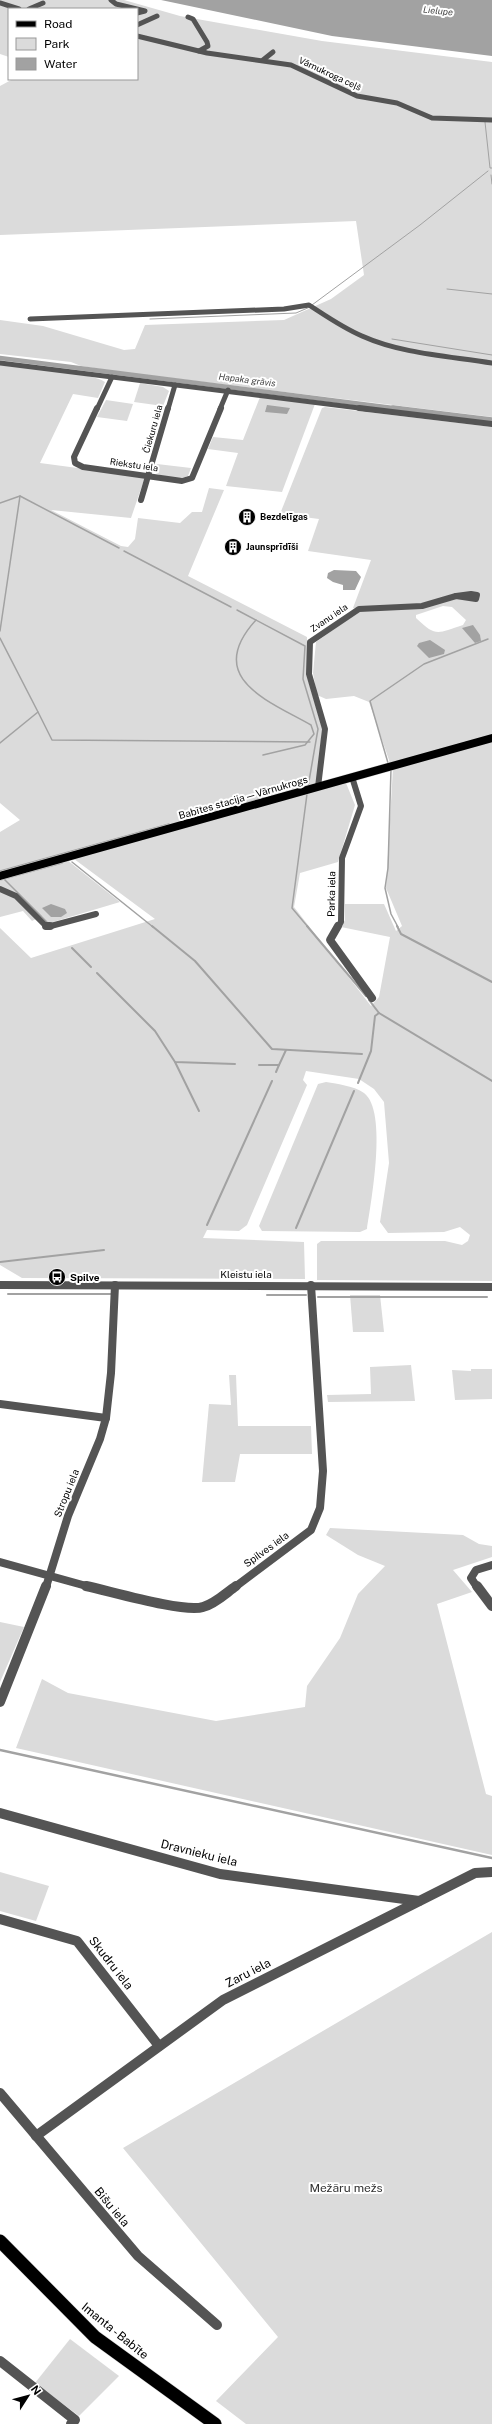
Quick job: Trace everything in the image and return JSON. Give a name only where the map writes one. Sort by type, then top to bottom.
[{"type":"main road","name":"Babītes stacija — Vārnukrogs","points":[[0,876],[492,738]]},
{"type":"main road","name":"Imanta - Babīte","points":[[0,2240],[81,2325],[215,2424]]},
{"type":"street","points":[[111,0],[116,4],[135,8]]},
{"type":"street","points":[[0,3],[16,8]]},
{"type":"street","points":[[31,8],[43,3]]},
{"type":"street","points":[[138,9],[144,10],[138,13]]},
{"type":"street","points":[[138,24],[157,16]]},
{"type":"street","points":[[188,17],[193,19],[194,24],[207,38],[208,46],[199,51]]},
{"type":"street","name":"Vārnukroga ceļš","points":[[138,36],[199,51],[264,60],[298,67],[357,96],[397,103],[432,118],[447,120],[491,119]]},
{"type":"street","points":[[264,60],[273,52]]},
{"type":"street","points":[[30,318],[276,310],[309,305],[352,332],[371,340],[408,350],[492,363]]},
{"type":"street","points":[[0,363],[175,385],[228,390],[492,424]]},
{"type":"street","name":"Riekstu iela","points":[[112,377],[74,457],[75,463],[83,467],[182,481],[192,478],[228,390]]},
{"type":"street","name":"Čiekuru iela","points":[[141,500],[175,385]]},
{"type":"street","name":"Zvanu iela","points":[[318,787],[324,729],[309,674],[310,642],[359,609],[422,606],[456,596]]},
{"type":"street","name":"Parka iela","points":[[352,777],[361,806],[342,858],[341,922],[330,940],[372,998]]},
{"type":"street","points":[[0,889],[16,896],[41,923],[48,927],[96,914]]},
{"type":"street","name":"Kleistu iela","points":[[0,1285],[311,1285],[492,1287]]},
{"type":"street","name":"Stropu iela","points":[[0,1702],[49,1577],[68,1516],[100,1439],[106,1418],[111,1373],[115,1285]]},
{"type":"street","name":"Spilves iela","points":[[0,1562],[49,1577],[184,1608],[201,1608],[210,1605],[311,1530],[320,1508],[323,1471],[311,1285]]},
{"type":"street","points":[[0,1404],[106,1418]]},
{"type":"street","points":[[492,1565],[476,1570],[471,1578],[492,1606]]},
{"type":"street","name":"Dravnieku iela","points":[[0,1813],[220,1874],[419,1901]]},
{"type":"street","name":"Zaru iela","points":[[36,2136],[223,2000],[475,1873],[492,1872]]},
{"type":"street","name":"Skudru iela","points":[[0,1919],[77,1941],[159,2046]]},
{"type":"street","name":"Bišu iela","points":[[0,2093],[138,2256],[217,2325]]},
{"type":"street","points":[[0,2361],[75,2420],[71,2424]]},
{"type":"green space","points":[[0,0],[124,0],[180,16],[322,41],[492,62],[492,417],[121,372],[81,366],[71,362],[0,354],[0,320],[43,326],[124,350],[135,349],[145,325],[284,320],[331,299],[364,275],[356,221],[0,235],[0,86],[11,80],[138,80],[138,8],[8,8],[8,57],[0,54]]},
{"type":"green space","points":[[0,365],[72,373],[105,382],[98,398],[73,394],[40,463],[145,477],[131,518],[51,510],[121,546],[128,547],[135,539],[138,518],[180,523],[192,512],[202,512],[209,488],[224,490],[188,576],[307,637],[308,680],[322,728],[317,789],[346,783],[355,805],[338,862],[300,873],[294,907],[371,1006],[379,997],[390,937],[341,927],[345,920],[345,904],[384,904],[396,931],[402,926],[386,888],[393,768],[492,740],[492,1281],[317,1280],[317,1244],[321,1241],[445,1241],[462,1245],[468,1241],[470,1235],[460,1227],[444,1232],[388,1233],[380,1222],[389,1163],[384,1102],[374,1089],[359,1079],[306,1071],[303,1080],[307,1085],[247,1225],[239,1231],[207,1230],[203,1238],[304,1242],[305,1279],[22,1278],[0,1265],[0,928],[31,958],[155,919],[66,853],[62,856],[120,902],[53,922],[48,922],[42,916],[32,921],[23,911],[0,917],[0,832],[20,820],[0,803]]},
{"type":"green space","points":[[140,383],[163,387],[169,391],[163,406],[134,402]]},
{"type":"green space","points":[[260,397],[315,404],[282,492],[226,486],[238,453],[208,449],[213,437],[243,440]]},
{"type":"green space","points":[[106,400],[133,404],[127,421],[97,417]]},
{"type":"green space","points":[[325,407],[492,427],[492,735],[390,763],[369,702],[354,696],[326,699],[317,695],[313,673],[316,642],[361,610],[353,608],[371,560],[308,551],[319,519],[280,514],[322,408]],"holes":[[[443,606],[452,607],[466,620],[463,625],[438,632],[429,629],[416,618],[416,615]]]},
{"type":"green space","points":[[157,464],[191,468],[188,476],[171,478],[154,472]]},
{"type":"green space","points":[[326,1082],[356,1089],[364,1093],[371,1103],[375,1118],[377,1137],[372,1199],[367,1229],[360,1232],[262,1231],[259,1226],[318,1084]]},
{"type":"green space","points":[[350,1295],[380,1295],[384,1332],[353,1332]]},
{"type":"green space","points":[[411,1365],[415,1401],[328,1402],[327,1395],[371,1394],[370,1367]]},
{"type":"green space","points":[[471,1369],[492,1369],[492,1399],[455,1400],[452,1370],[471,1371]]},
{"type":"green space","points":[[229,1375],[236,1375],[238,1426],[311,1426],[312,1454],[240,1454],[235,1482],[202,1482],[209,1404],[231,1405]]},
{"type":"green space","points":[[330,1528],[463,1535],[479,1544],[492,1546],[492,1557],[453,1570],[472,1592],[437,1604],[486,1794],[492,1796],[492,1855],[16,1748],[42,1679],[68,1693],[216,1721],[305,1707],[307,1686],[340,1638],[358,1594],[385,1566],[358,1555],[326,1535]]},
{"type":"green space","points":[[0,1622],[24,1627],[0,1682]]},
{"type":"green space","points":[[0,1872],[49,1886],[36,1921],[0,1911]]},
{"type":"green space","name":"Mežāru mežs","points":[[492,1932],[492,2424],[246,2424],[216,2401],[278,2337],[123,2148]]},
{"type":"green space","points":[[70,2339],[119,2376],[79,2416],[35,2383]]},
{"type":"water","name":"Lielupe","points":[[161,0],[492,0],[492,56],[332,36]]},
{"type":"water","points":[[267,405],[290,408],[287,414],[265,412]]},
{"type":"water","points":[[334,570],[356,571],[361,577],[355,590],[343,590],[343,585],[333,582],[327,578],[328,573]]},
{"type":"water","points":[[473,625],[480,635],[481,641],[475,643],[462,628]]},
{"type":"water","points":[[430,640],[445,650],[444,654],[429,658],[417,646],[419,643]]},
{"type":"water","points":[[51,904],[65,909],[67,913],[61,917],[51,917],[42,908]]},
{"type":"waterway","points":[[485,122],[490,168],[492,168]]},
{"type":"waterway","points":[[312,305],[420,225],[488,171]]},
{"type":"waterway","points":[[491,175],[492,184]]},
{"type":"waterway","points":[[447,289],[492,294]]},
{"type":"waterway","points":[[150,319],[296,313],[310,307]]},
{"type":"waterway","points":[[392,339],[492,355]]},
{"type":"waterway","name":"Hapaka grāvis","points":[[0,358],[396,408]]},
{"type":"waterway","name":"Hapaka grāvis","points":[[396,408],[492,420]]},
{"type":"waterway","name":"Hapaka grāvis","points":[[396,408],[401,409]]},
{"type":"waterway","points":[[0,503],[20,496]]},
{"type":"waterway","points":[[0,631],[20,496]]},
{"type":"waterway","points":[[20,496],[119,548]]},
{"type":"waterway","points":[[124,551],[231,607]]},
{"type":"waterway","points":[[237,610],[256,620]]},
{"type":"waterway","points":[[256,620],[305,646],[303,679],[318,729],[308,787]]},
{"type":"waterway","points":[[256,620],[241,640],[236,658],[239,672],[248,685],[261,697],[311,725],[314,734],[307,742]]},
{"type":"waterway","points":[[0,638],[38,712]]},
{"type":"waterway","points":[[388,763],[370,701],[424,664],[488,639]]},
{"type":"waterway","points":[[0,743],[38,712]]},
{"type":"waterway","points":[[38,712],[52,740],[307,742]]},
{"type":"waterway","points":[[263,755],[305,745],[307,742]]},
{"type":"waterway","points":[[391,769],[388,868],[385,888],[391,914],[398,927]]},
{"type":"waterway","points":[[307,794],[292,908],[308,927]]},
{"type":"waterway","points":[[239,805],[263,798]]},
{"type":"waterway","points":[[0,871],[169,824]]},
{"type":"waterway","points":[[72,862],[153,927]]},
{"type":"waterway","points":[[0,880],[62,863]]},
{"type":"waterway","points":[[4,879],[47,922]]},
{"type":"waterway","points":[[152,926],[195,961],[272,1049],[362,1054]]},
{"type":"waterway","points":[[307,926],[366,996]]},
{"type":"waterway","points":[[397,926],[401,934],[492,982]]},
{"type":"waterway","points":[[72,948],[91,967]]},
{"type":"waterway","points":[[97,973],[155,1031],[175,1062]]},
{"type":"waterway","points":[[369,1000],[379,1013]]},
{"type":"waterway","points":[[358,1083],[371,1051],[375,1016],[379,1013]]},
{"type":"waterway","points":[[379,1013],[492,1081]]},
{"type":"waterway","points":[[279,1065],[286,1050]]},
{"type":"waterway","points":[[175,1062],[235,1064]]},
{"type":"waterway","points":[[175,1062],[199,1111]]},
{"type":"waterway","points":[[259,1065],[279,1065]]},
{"type":"waterway","points":[[276,1072],[279,1065]]},
{"type":"waterway","points":[[207,1225],[272,1081]]},
{"type":"waterway","points":[[296,1228],[354,1091]]},
{"type":"waterway","points":[[0,1262],[104,1250]]},
{"type":"waterway","points":[[8,1294],[113,1294]]},
{"type":"waterway","points":[[267,1295],[306,1295]]},
{"type":"waterway","points":[[318,1297],[487,1297]]},
{"type":"waterway","points":[[0,1750],[492,1858]]},
{"type":"place","name":"Bezdelīgas","points":[[247,517]]},
{"type":"place","name":"Jaunsprīdīši","points":[[233,547]]},
{"type":"place","name":"Spilve","points":[[57,1277]]}]
